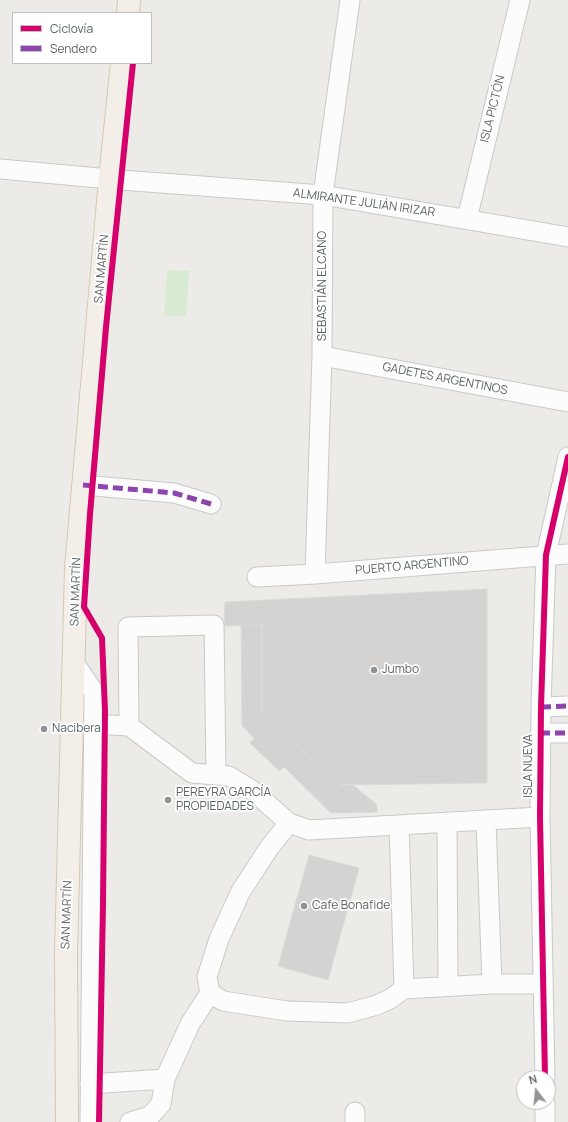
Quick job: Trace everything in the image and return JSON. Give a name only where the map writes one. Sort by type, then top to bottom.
[{"type":"main road","points":[[128,12],[129,0]]},
{"type":"main road","name":"SAN MARTÍN","points":[[68,1122],[66,953],[76,568],[110,179],[122,64]]},
{"type":"street","name":"SEBASTIÁN ELCANO","points":[[316,574],[322,356],[323,194],[350,0]]},
{"type":"street","name":"ISLA PICTÓN","points":[[466,219],[520,0]]},
{"type":"street","name":"ALMIRANTE JULIÁN IRIZAR","points":[[0,169],[110,179],[323,194],[568,237]]},
{"type":"street","name":"GADETES ARGENTINOS","points":[[322,356],[568,402]]},
{"type":"street","name":"ISLA NUEVA","points":[[545,1070],[540,817],[540,733],[546,555],[568,457]]},
{"type":"street","points":[[83,485],[174,493],[211,504]]},
{"type":"street","name":"PUERTO ARGENTINO","points":[[257,577],[316,574],[568,554]]},
{"type":"street","points":[[129,726],[128,627],[214,625],[216,775]]},
{"type":"street","points":[[73,660],[94,692],[90,1122]]},
{"type":"street","points":[[541,707],[568,706]]},
{"type":"street","points":[[93,724],[129,726],[192,772],[229,776],[252,790],[289,823],[309,830],[540,817]]},
{"type":"street","points":[[540,733],[568,733]]},
{"type":"street","points":[[486,820],[492,984]]},
{"type":"street","points":[[447,822],[448,986]]},
{"type":"street","points":[[130,1122],[150,1116],[161,1104],[165,1078],[190,1024],[210,993],[207,977],[219,940],[241,891],[268,848],[289,823]]},
{"type":"street","points":[[399,825],[404,989]]},
{"type":"street","points":[[210,993],[223,1000],[287,1011],[348,1013],[377,1005],[390,999],[404,989],[492,984],[543,984]]},
{"type":"street","points":[[90,1084],[165,1078]]},
{"type":"street","points":[[544,1122],[545,1110]]},
{"type":"green space","points":[[167,270],[189,271],[186,317],[164,316]]},
{"type":"building","name":"Jumbo","points":[[487,589],[487,783],[340,785],[262,714],[262,625],[224,626],[225,602]]},
{"type":"building","points":[[262,625],[262,714],[340,785],[353,785],[377,805],[377,812],[331,813],[284,767],[279,771],[250,743],[254,738],[242,726],[241,626]]},
{"type":"building","points":[[309,855],[359,868],[328,980],[278,966]]},
{"type":"marked path","points":[[83,485],[174,493],[211,504]]},
{"type":"marked path","points":[[541,707],[568,706]]},
{"type":"marked path","points":[[540,733],[568,733]]},
{"type":"cycle path","points":[[99,1122],[105,711],[102,638],[84,607],[90,514],[106,327],[133,64]]},
{"type":"cycle path","points":[[545,1070],[540,817],[541,707],[546,555],[568,457]]},
{"type":"place","name":"Jumbo","points":[[374,670]]},
{"type":"place","name":"Nacibera","points":[[44,729]]},
{"type":"place","name":"PEREYRA GARCÍA PROPIEDADES","points":[[168,800]]},
{"type":"place","name":"Cafe Bonafide","points":[[304,906]]}]
